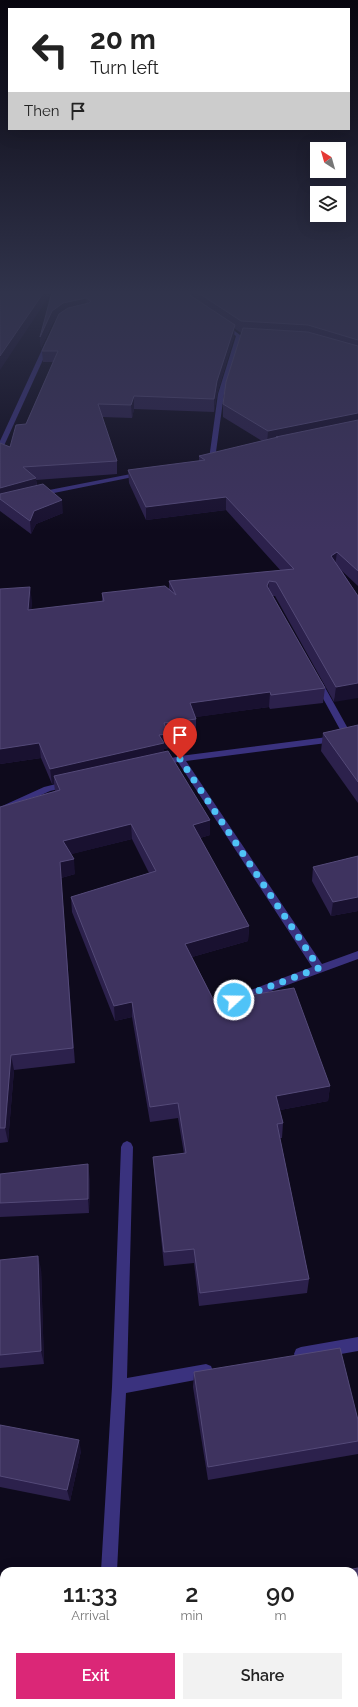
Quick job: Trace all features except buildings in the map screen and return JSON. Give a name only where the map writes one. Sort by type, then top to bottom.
[{"type":"street","points":[[0,448],[34,372]]},
{"type":"street","points":[[212,459],[220,394],[227,372]]},
{"type":"street","points":[[204,461],[220,458]]},
{"type":"street","points":[[33,496],[150,472]]},
{"type":"street","points":[[156,764],[180,759],[353,737],[315,677]]},
{"type":"street","points":[[180,759],[319,968]]},
{"type":"street","points":[[0,810],[47,789],[78,782]]},
{"type":"street","points":[[234,1000],[358,955]]},
{"type":"street","points":[[109,1567],[119,1387],[127,1147]]},
{"type":"street","points":[[291,1356],[358,1344]]},
{"type":"street","points":[[119,1387],[221,1369]]},
{"type":"route","points":[[180,759],[319,968],[234,1000]]}]
